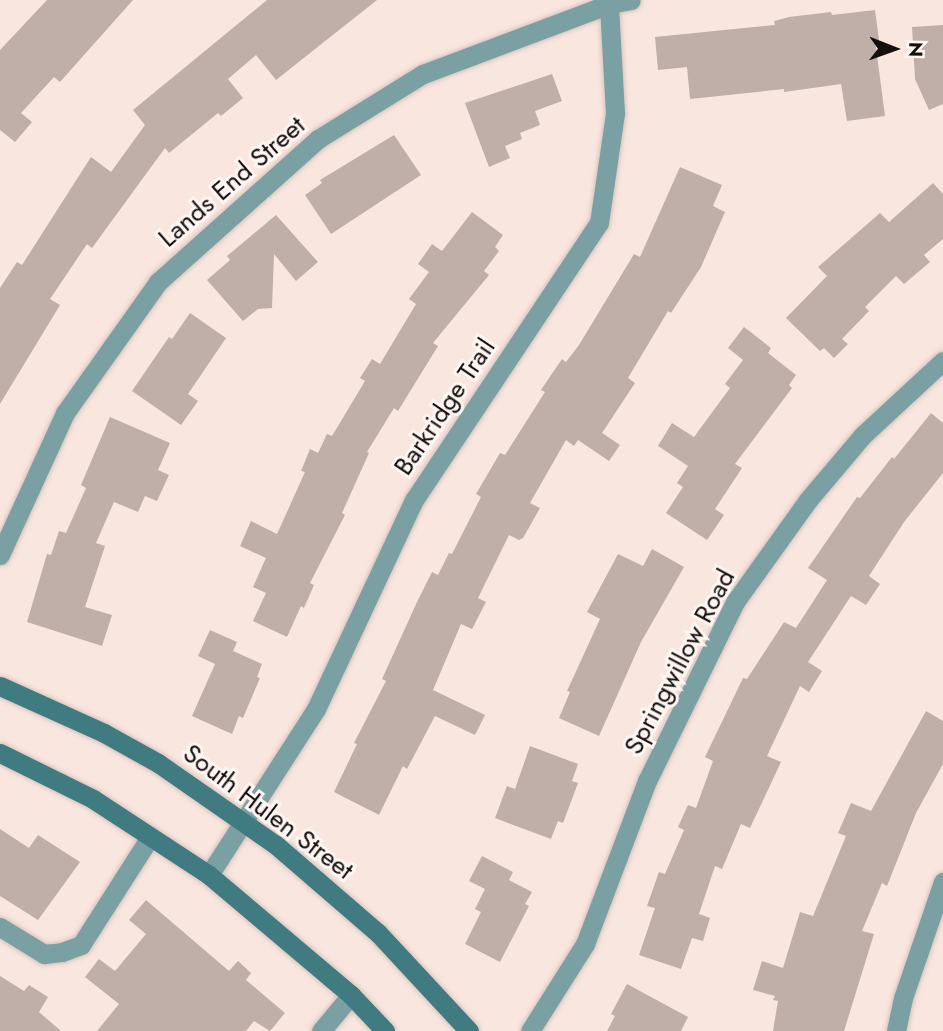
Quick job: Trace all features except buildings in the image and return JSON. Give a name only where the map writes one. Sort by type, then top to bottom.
[{"type":"main road","name":"South Hulen Street","points":[[0,686],[104,733],[168,770],[244,822],[342,899],[469,1031]]},
{"type":"main road","points":[[0,753],[93,799],[209,875],[351,995],[385,1031]]},
{"type":"street","name":"Lands End Street","points":[[0,555],[65,413],[158,282],[195,247],[318,139],[423,74],[609,4],[631,0]]},
{"type":"street","name":"Barkridge Trail","points":[[209,875],[316,709],[414,500],[600,223],[615,113],[609,4]]},
{"type":"street","name":"Springwillow Road","points":[[530,1031],[585,944],[647,781],[735,602],[808,500],[863,435],[943,360]]},
{"type":"street","points":[[0,927],[44,954],[62,952],[81,945],[150,837]]},
{"type":"street","points":[[896,1031],[903,998],[943,882]]},
{"type":"street","points":[[321,1031],[351,995]]}]
